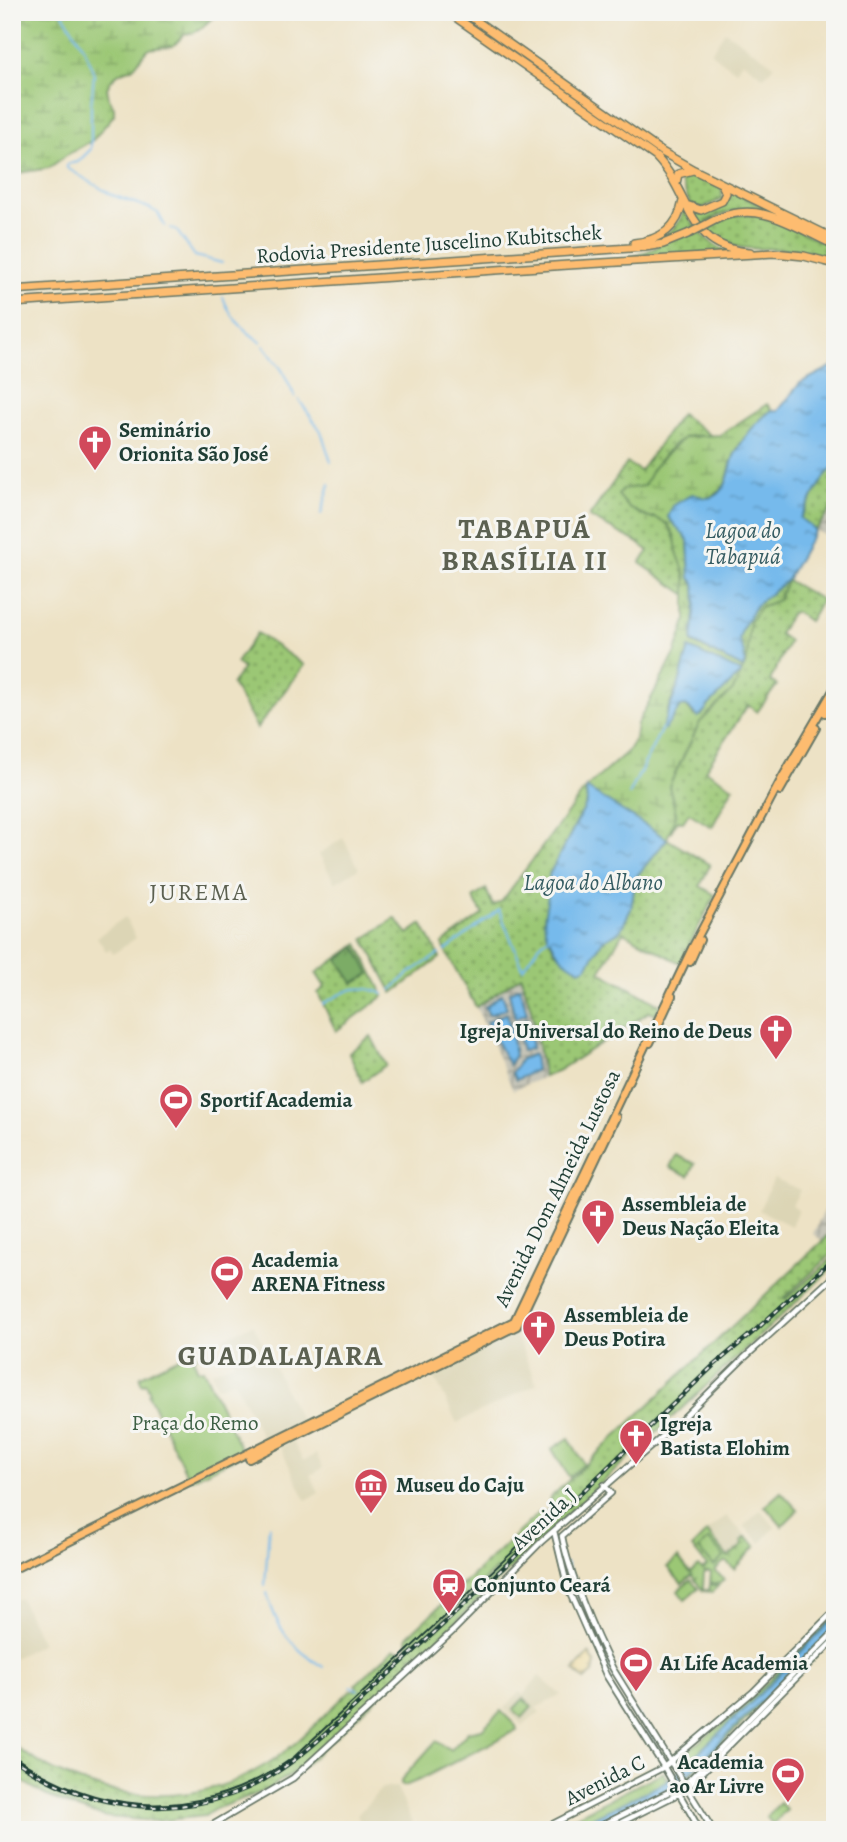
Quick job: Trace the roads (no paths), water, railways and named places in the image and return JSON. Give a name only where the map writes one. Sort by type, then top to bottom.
[{"type":"highway","points":[[448,12],[656,157],[676,184],[700,230],[718,245],[737,251],[764,254]]},
{"type":"highway","points":[[464,12],[662,152],[835,239]]},
{"type":"highway","points":[[676,184],[678,174],[685,170],[694,170]]},
{"type":"highway","points":[[685,202],[701,210],[722,201],[726,193],[722,183]]},
{"type":"highway","points":[[560,252],[638,243],[659,237],[674,225],[685,202]]},
{"type":"highway","name":"Rodovia Presidente Juscelino Kubitschek","points":[[12,290],[650,246],[663,244],[717,219],[747,211],[768,213],[835,245]]},
{"type":"highway","name":"Rodovia Presidente Juscelino Kubitschek","points":[[12,303],[764,254],[793,255],[835,264]]},
{"type":"main road","name":"Avenida Dom Almeida Lustosa","points":[[249,1459],[512,1323],[538,1278],[648,1041],[726,886],[835,687]]},
{"type":"main road","name":"Avenida Dom Almeida Lustosa","points":[[726,886],[835,696]]},
{"type":"main road","name":"Avenida Dom Almeida Lustosa","points":[[12,1570],[140,1511],[412,1375]]},
{"type":"street","name":"Avenida J","points":[[204,1830],[293,1778],[473,1612],[518,1564],[604,1485],[677,1424],[835,1275]]},
{"type":"street","points":[[604,1485],[611,1493],[562,1538],[600,1642],[713,1830]]},
{"type":"street","points":[[554,1531],[562,1568],[580,1618],[606,1675],[671,1778],[700,1830]]},
{"type":"street","name":"Avenida C","points":[[541,1830],[664,1767],[753,1692],[835,1610]]},
{"type":"street","name":"Avenida C","points":[[687,1785],[835,1631]]},
{"type":"street","name":"Avenida C","points":[[592,1830],[606,1827],[687,1785],[835,1639]]},
{"type":"street","points":[[625,1706],[634,1701]]},
{"type":"water","name":"Lagoa do Tabapuá","points":[[835,365],[835,466],[826,475],[800,518],[815,530],[787,580],[755,606],[742,629],[739,640],[744,653],[743,668],[692,642],[696,603],[695,584],[690,578],[688,540],[668,517],[673,506],[692,494],[708,498],[721,492],[733,458],[752,429],[772,410],[778,411],[800,383]]},
{"type":"water","points":[[689,648],[741,672],[700,716],[687,706],[680,707],[665,729],[662,728]]},
{"type":"water","name":"Lagoa do Albano","points":[[586,788],[667,839],[636,877],[631,909],[620,931],[602,941],[587,967],[580,970],[558,953],[548,938],[544,920],[549,875],[587,803]]},
{"type":"water","points":[[520,987],[527,1013],[515,1018],[509,992]]},
{"type":"water","points":[[502,994],[507,1008],[489,1015],[485,1007]]},
{"type":"water","points":[[507,1013],[515,1055],[509,1065],[486,1022]]},
{"type":"water","points":[[527,1018],[532,1048],[522,1051],[516,1024]]},
{"type":"water","points":[[534,1054],[536,1070],[516,1080],[512,1073],[521,1059]]},
{"type":"water","points":[[835,1617],[835,1627],[686,1776],[673,1786],[583,1830],[567,1830],[668,1781],[756,1698]]},
{"type":"waterway","points":[[62,12],[84,48],[94,74],[91,149],[78,162],[67,164],[67,168],[112,195],[158,213],[165,226]]},
{"type":"waterway","points":[[170,228],[177,231],[195,256],[222,263]]},
{"type":"waterway","points":[[223,297],[238,322],[261,342]]},
{"type":"waterway","points":[[264,346],[282,370],[295,397]]},
{"type":"waterway","points":[[299,400],[321,431],[331,462]]},
{"type":"waterway","points":[[321,514],[330,484]]},
{"type":"waterway","points":[[629,795],[662,728]]},
{"type":"waterway","points":[[445,951],[499,910],[523,968],[548,937]]},
{"type":"waterway","points":[[391,990],[411,972],[439,954]]},
{"type":"waterway","points":[[323,1004],[359,988],[384,994]]},
{"type":"waterway","points":[[265,1585],[269,1526]]},
{"type":"waterway","points":[[566,1563],[584,1612]]},
{"type":"waterway","points":[[267,1593],[275,1617],[287,1636],[302,1652],[323,1667]]},
{"type":"waterway","points":[[592,1632],[626,1697]]},
{"type":"waterway","points":[[351,1686],[358,1690]]},
{"type":"waterway","points":[[635,1711],[658,1749]]},
{"type":"tram line","points":[[12,1755],[47,1776],[82,1792],[117,1801],[153,1804],[189,1802],[225,1793],[260,1778],[294,1757],[550,1517]]},
{"type":"railway","points":[[12,1758],[37,1774],[90,1797],[147,1807],[204,1802],[233,1794],[278,1771],[318,1741],[513,1559],[713,1366],[835,1257]]},
{"type":"place","name":"Seminário Orionita São José","points":[[95,472]]},
{"type":"place","name":"Igreja Universal do Reino de Deus","points":[[776,1061]]},
{"type":"place","name":"Sportif Academia","points":[[176,1130]]},
{"type":"place","name":"Assembleia de Deus Nação Eleita","points":[[598,1246]]},
{"type":"place","name":"Academia ARENA Fitness","points":[[227,1302]]},
{"type":"place","name":"Assembleia de Deus Potira","points":[[539,1357]]},
{"type":"place","name":"Igreja Batista Elohim","points":[[636,1466]]},
{"type":"place","name":"Museu do Caju","points":[[371,1515]]},
{"type":"place","name":"Conjunto Ceará","points":[[449,1615]]},
{"type":"place","name":"A1 Life Academia","points":[[636,1693]]},
{"type":"place","name":"Academia ao Ar Livre","points":[[788,1804]]},
{"type":"district","name":"TABAPUÁ BRASÍLIA II","points":[[525,544]]},
{"type":"district","name":"JUREMA","points":[[199,892]]},
{"type":"district","name":"GUADALAJARA","points":[[281,1355]]},
{"type":"park label","name":"Praça do Remo","points":[[195,1423]]}]
